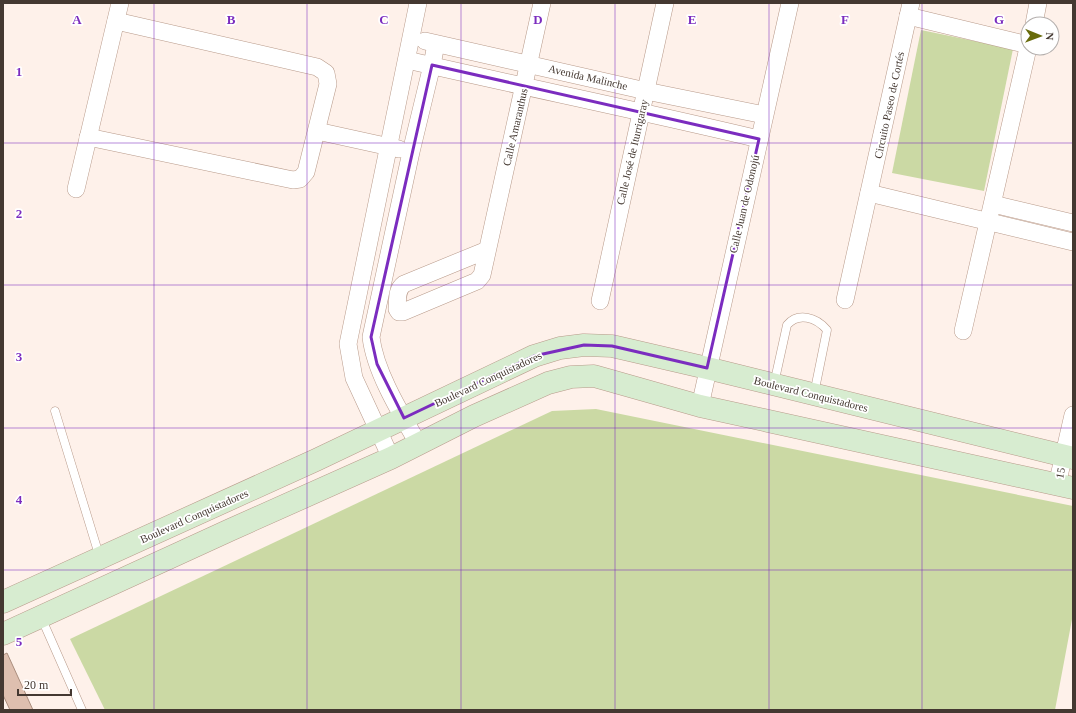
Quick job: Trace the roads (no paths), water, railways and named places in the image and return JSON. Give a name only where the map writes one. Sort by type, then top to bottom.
[{"type":"street","points":[[76,189],[120,3]]},
{"type":"street","points":[[391,458],[354,378],[348,344],[418,3]]},
{"type":"street","name":"Calle Amaranthus","points":[[487,250],[404,284],[400,287],[398,292],[397,309],[399,312],[403,312],[477,281],[482,275],[542,3]]},
{"type":"street","name":"Calle José de Iturrigaray","points":[[600,301],[665,3]]},
{"type":"street","name":"Calle Juan de Odonojú","points":[[700,406],[707,368],[790,3]]},
{"type":"street","points":[[1036,16],[1038,3]]},
{"type":"street","name":"Circuito Paseo de Cortés","points":[[845,300],[909,10],[1020,43]]},
{"type":"street","points":[[88,138],[293,180],[300,179],[306,172],[328,84],[326,73],[317,67],[116,21]]},
{"type":"street","name":"Avenida Malinche","points":[[411,38],[646,91],[764,115]]},
{"type":"street","points":[[419,444],[377,364],[372,349],[371,337],[436,44]]},
{"type":"street","points":[[963,332],[1026,56]]},
{"type":"street","name":"Avenida Malinche","points":[[407,60],[759,138]]},
{"type":"street","points":[[316,131],[411,152]]},
{"type":"street","points":[[869,193],[1073,242]]},
{"type":"street","points":[[993,204],[1073,223]]},
{"type":"street","points":[[348,344],[371,337]]},
{"type":"street","name":"Boulevard Conquistadores","points":[[3,602],[404,418],[534,356],[560,348],[584,345],[612,346],[1068,457]]},
{"type":"street","points":[[3,634],[238,526],[391,458],[474,416],[548,383],[571,377],[594,376],[700,406],[1065,486]]},
{"type":"street","name":"15","points":[[1065,486],[1073,416]]},
{"type":"lane","points":[[774,385],[787,326],[792,319],[799,317],[815,320],[822,324],[827,330],[814,395]]},
{"type":"lane","points":[[55,411],[100,558]]},
{"type":"lane","points":[[41,616],[82,710]]}]
